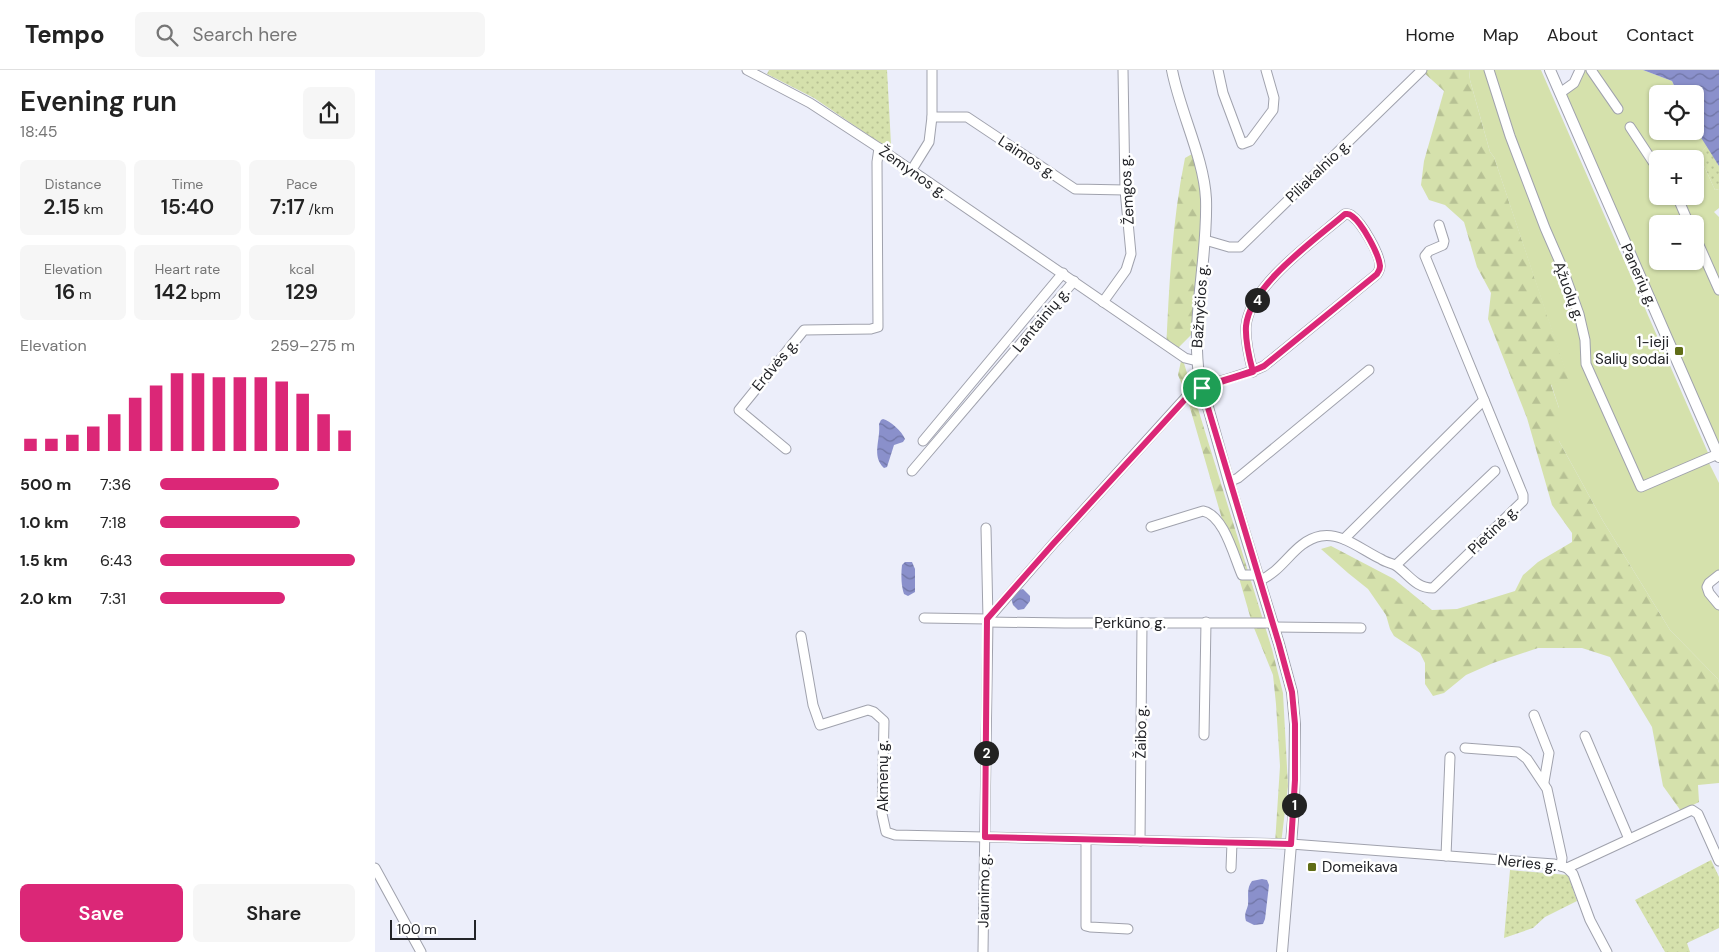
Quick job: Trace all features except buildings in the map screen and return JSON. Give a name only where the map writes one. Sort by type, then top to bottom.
[{"type":"main road","name":"Bažnyčios g.","points":[[1172,70],[1177,93],[1203,176],[1206,198],[1197,361],[1202,388],[1289,677],[1294,707],[1294,790],[1282,952]]},
{"type":"main road","name":"Panerių g.","points":[[1550,70],[1718,455]]},
{"type":"street","name":"Žemynos g.","points":[[747,70],[795,94],[879,148],[1074,281]]},
{"type":"street","points":[[911,171],[929,142],[932,116],[932,70]]},
{"type":"street","name":"Žemgos g.","points":[[1103,302],[1126,270],[1131,254],[1125,190],[1123,70]]},
{"type":"street","points":[[1218,70],[1223,93],[1242,144],[1250,141],[1273,110],[1274,98],[1266,70]]},
{"type":"street","name":"Piliakalnio g.","points":[[1205,240],[1229,247],[1239,247],[1422,70]]},
{"type":"street","name":"Ąžuolų g.","points":[[1489,70],[1510,136],[1579,314],[1585,340],[1586,364],[1641,487],[1718,455]]},
{"type":"street","points":[[1560,93],[1573,83],[1580,70]]},
{"type":"street","points":[[1591,70],[1618,109]]},
{"type":"street","name":"Laimos g.","points":[[932,116],[967,117],[1075,189],[1125,190]]},
{"type":"street","points":[[1630,127],[1649,157]]},
{"type":"street","name":"Erdvės g.","points":[[785,449],[739,410],[805,330],[871,329],[878,327],[877,162],[879,148]]},
{"type":"street","points":[[987,620],[1183,401],[1202,388],[1253,372],[1274,360],[1377,274],[1380,265],[1378,259],[1367,236],[1353,216],[1345,214],[1275,274],[1252,307],[1246,325],[1247,348],[1253,372]]},
{"type":"street","name":"Pietinė g.","points":[[1259,577],[1269,577],[1303,543],[1322,535],[1344,538],[1381,560],[1395,565],[1416,584],[1425,588],[1433,588],[1523,501],[1523,495],[1425,256],[1429,251],[1443,245],[1444,241],[1439,225]]},
{"type":"street","points":[[1704,256],[1719,290]]},
{"type":"street","points":[[923,441],[1063,273]]},
{"type":"street","name":"Lantainių g.","points":[[912,471],[1074,281],[1185,358],[1197,361]]},
{"type":"street","points":[[1229,482],[1238,478],[1369,370]]},
{"type":"street","points":[[1344,538],[1484,400]]},
{"type":"street","points":[[1395,565],[1495,472]]},
{"type":"street","points":[[1151,527],[1203,511],[1210,512],[1222,526],[1242,575],[1259,577]]},
{"type":"street","name":"Jaunimo g.","points":[[983,952],[987,620],[986,528]]},
{"type":"street","points":[[1719,575],[1707,587],[1709,593],[1719,605]]},
{"type":"street","name":"Perkūno g.","points":[[924,618],[1065,624],[1206,622],[1361,628]]},
{"type":"street","points":[[1204,735],[1206,622]]},
{"type":"street","name":"Žaibo g.","points":[[1140,841],[1142,623]]},
{"type":"street","name":"Akmenų g.","points":[[801,636],[814,710],[820,725],[868,710],[874,712],[884,721],[882,814],[886,832],[895,835],[985,837]]},
{"type":"street","points":[[1534,715],[1549,752],[1544,782]]},
{"type":"street","points":[[1585,736],[1629,839]]},
{"type":"street","points":[[1465,748],[1518,752],[1527,759],[1544,782],[1551,801],[1564,867],[1573,874],[1590,920],[1607,952]]},
{"type":"street","points":[[1446,856],[1450,757]]},
{"type":"street","name":"Neries g.","points":[[985,837],[1291,844],[1564,867],[1689,811],[1695,811],[1699,815],[1719,860]]},
{"type":"street","points":[[1086,840],[1087,926],[1090,928],[1128,929]]},
{"type":"street","points":[[1231,868],[1232,843]]},
{"type":"street","points":[[375,868],[421,952]]},
{"type":"green space","points":[[769,70],[887,70],[891,144],[889,147],[877,141],[814,98],[767,74]]},
{"type":"green space","points":[[1421,70],[1469,70],[1470,80],[1490,152],[1494,157],[1569,380],[1551,385],[1559,408],[1559,441],[1603,521],[1670,630],[1718,679],[1719,783],[1698,785],[1699,802],[1681,811],[1663,786],[1652,727],[1610,657],[1582,648],[1538,648],[1493,663],[1466,675],[1444,693],[1433,696],[1425,684],[1425,663],[1420,653],[1394,636],[1386,615],[1368,589],[1321,549],[1331,546],[1394,579],[1432,610],[1457,609],[1515,591],[1523,575],[1538,562],[1572,542],[1572,533],[1552,505],[1527,418],[1488,319],[1491,293],[1477,267],[1464,222],[1445,205],[1429,200],[1421,185],[1424,161],[1444,91]]},
{"type":"green space","points":[[1469,70],[1487,70],[1576,313],[1584,364],[1639,490],[1708,461],[1719,483],[1719,572],[1708,581],[1719,608],[1719,683],[1718,679],[1670,630],[1603,521],[1559,441],[1559,408],[1551,384],[1568,379],[1494,157],[1490,152],[1470,80]]},
{"type":"green space","points":[[1490,70],[1541,70],[1709,455],[1642,483],[1587,364],[1586,338]]},
{"type":"green space","points":[[1578,70],[1643,70],[1672,81],[1674,85],[1649,85],[1649,140],[1703,140],[1707,146],[1703,150],[1649,150],[1649,205],[1704,205],[1704,166],[1715,190],[1719,189],[1719,208],[1714,212],[1719,217],[1719,444],[1667,331],[1563,88],[1573,81]]},
{"type":"green space","points":[[1707,146],[1719,166],[1719,189],[1715,190],[1704,166],[1703,150]]},
{"type":"green space","points":[[1192,154],[1199,176],[1202,209],[1197,291],[1191,335],[1179,347],[1272,649],[1283,693],[1288,786],[1281,844],[1275,844],[1280,766],[1273,675],[1252,623],[1186,394],[1178,375],[1181,361],[1166,351],[1170,278],[1177,206],[1185,158]]},
{"type":"green space","points":[[1711,860],[1719,877],[1719,928],[1687,943],[1690,952],[1665,952],[1635,900]]},
{"type":"green space","points":[[1510,870],[1568,875],[1577,901],[1545,917],[1533,928],[1504,938]]},
{"type":"water","points":[[1643,70],[1719,70],[1719,166],[1703,140],[1704,85],[1674,85],[1672,81]]},
{"type":"water","points":[[883,419],[895,427],[905,439],[903,442],[894,445],[887,467],[884,468],[880,463],[877,453],[879,424]]},
{"type":"water","points":[[905,562],[912,562],[915,569],[915,592],[908,596],[904,594],[901,576],[902,565]]},
{"type":"water","points":[[1023,589],[1030,596],[1030,601],[1024,609],[1018,610],[1013,605],[1011,598],[1019,590]]},
{"type":"water","points":[[1267,880],[1269,885],[1265,919],[1263,924],[1254,925],[1245,919],[1248,905],[1248,890],[1252,881]]},
{"type":"place","name":"1-ieji Salių sodai","points":[[1679,351]]},
{"type":"place","name":"Domeikava","points":[[1312,867]]},
{"type":"route","points":[[1202,388],[1253,372],[1246,335],[1246,325],[1252,307],[1275,274],[1345,214],[1353,216],[1367,236],[1378,259],[1380,265],[1377,274],[1274,360],[1253,372],[1212,384],[1202,388],[1189,395],[987,619],[985,837],[1291,844],[1295,780],[1295,724],[1292,692],[1202,388]]}]
